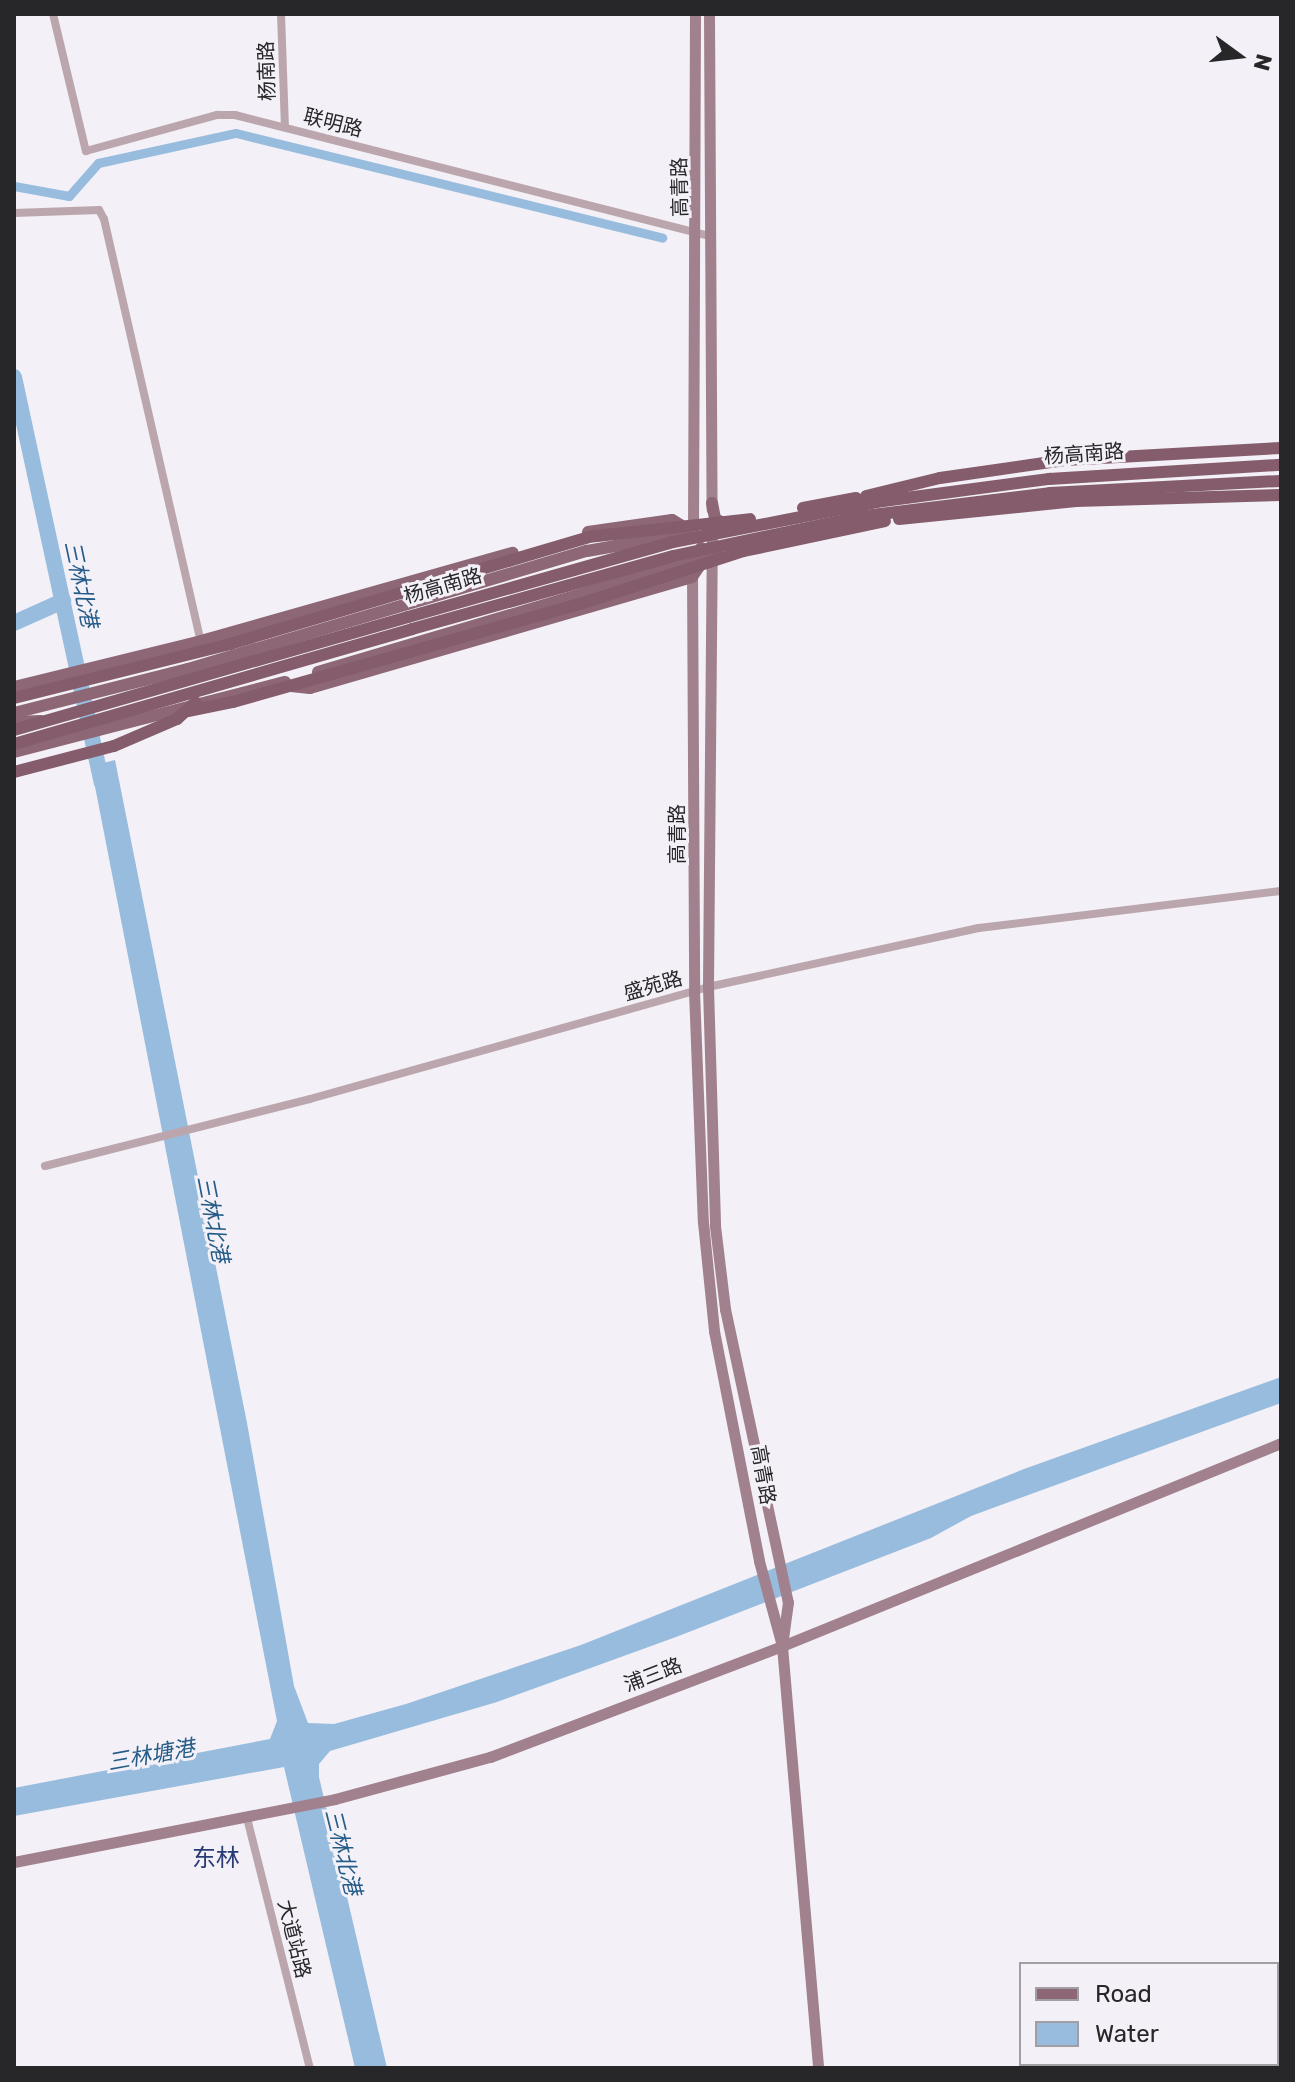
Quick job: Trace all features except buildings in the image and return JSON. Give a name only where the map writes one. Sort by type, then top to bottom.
[{"type":"highway","points":[[866,496],[940,478],[1065,460],[1281,448]]},
{"type":"highway","name":"杨高南路","points":[[14,744],[68,720],[237,683],[410,623],[673,542],[907,498],[1049,479],[1281,464]]},
{"type":"highway","name":"杨高南路","points":[[108,709],[190,674],[410,623],[673,556],[946,505],[1281,483]]},
{"type":"highway","points":[[899,519],[1076,501],[1281,495]]},
{"type":"highway","name":"杨高南路","points":[[160,664],[588,537],[747,520],[866,496],[907,498]]},
{"type":"highway","name":"杨高南路","points":[[187,711],[233,702],[589,601],[744,551],[899,519],[946,505]]},
{"type":"highway","points":[[14,698],[160,664]]},
{"type":"highway","points":[[14,772],[114,746],[187,711]]},
{"type":"highway","name":"杨高南路","points":[[14,730],[44,721],[68,720]]},
{"type":"main road","name":"高青路","points":[[695,14],[712,509]]},
{"type":"main road","name":"高青路","points":[[709,14],[692,561],[694,991],[699,1166],[714,1331],[769,1610],[782,1646]]},
{"type":"main road","name":"杨高南路","points":[[710,531],[814,510],[1051,476],[1281,464]]},
{"type":"main road","name":"杨高南路","points":[[711,549],[968,505],[1281,483]]},
{"type":"main road","points":[[712,509],[718,522],[735,525]]},
{"type":"main road","points":[[692,577],[710,531],[712,509]]},
{"type":"main road","name":"杨高南路","points":[[108,709],[156,678],[190,674],[587,551],[814,510]]},
{"type":"main road","name":"杨高南路","points":[[129,658],[201,641],[592,531],[672,520],[693,533]]},
{"type":"main road","name":"高青路","points":[[710,531],[708,987],[710,1123],[721,1286],[788,1602],[782,1646],[818,2068]]},
{"type":"main road","points":[[692,561],[710,531]]},
{"type":"main road","points":[[275,685],[310,688],[692,577],[711,549]]},
{"type":"main road","name":"杨高南路","points":[[237,683],[275,685],[692,561]]},
{"type":"main road","name":"杨高南路","points":[[129,658],[176,659]]},
{"type":"main road","points":[[14,687],[129,658]]},
{"type":"main road","name":"杨高南路","points":[[160,664],[190,674]]},
{"type":"main road","name":"杨高南路","points":[[14,713],[68,720],[108,709],[187,711],[260,686]]},
{"type":"main road","name":"杨高南路","points":[[14,755],[35,746],[68,720]]},
{"type":"main road","name":"杨高南路","points":[[14,722],[44,721]]},
{"type":"main road","name":"浦三路","points":[[14,1862],[335,1799],[490,1757],[782,1646],[1281,1443]]},
{"type":"street","name":"联明路","points":[[53,14],[86,151],[217,115],[285,127],[704,235]]},
{"type":"street","name":"杨南路","points":[[281,14],[285,127]]},
{"type":"street","points":[[14,213],[99,210],[104,219],[201,641]]},
{"type":"street","name":"盛苑路","points":[[45,1166],[708,987],[979,928],[1281,891]]},
{"type":"street","name":"大道站路","points":[[247,1818],[310,2068]]},
{"type":"water","points":[[115,760],[247,1423],[294,1686],[308,1723],[334,1724],[406,1704],[581,1645],[1024,1469],[1281,1377],[1281,1403],[971,1516],[931,1538],[676,1637],[497,1702],[330,1751],[319,1764],[319,1777],[387,2068],[355,2068],[284,1767],[14,1816],[14,1788],[270,1739],[277,1721],[91,766]]},
{"type":"waterway","points":[[14,186],[69,196],[98,163],[236,133],[662,238]]},
{"type":"waterway","name":"三林北港","points":[[14,377],[102,783]]},
{"type":"waterway","points":[[14,623],[63,601]]},
{"type":"district","name":"东林","points":[[216,1859]]},
{"type":"water label","name":"三林塘港","points":[[151,1755]]}]
